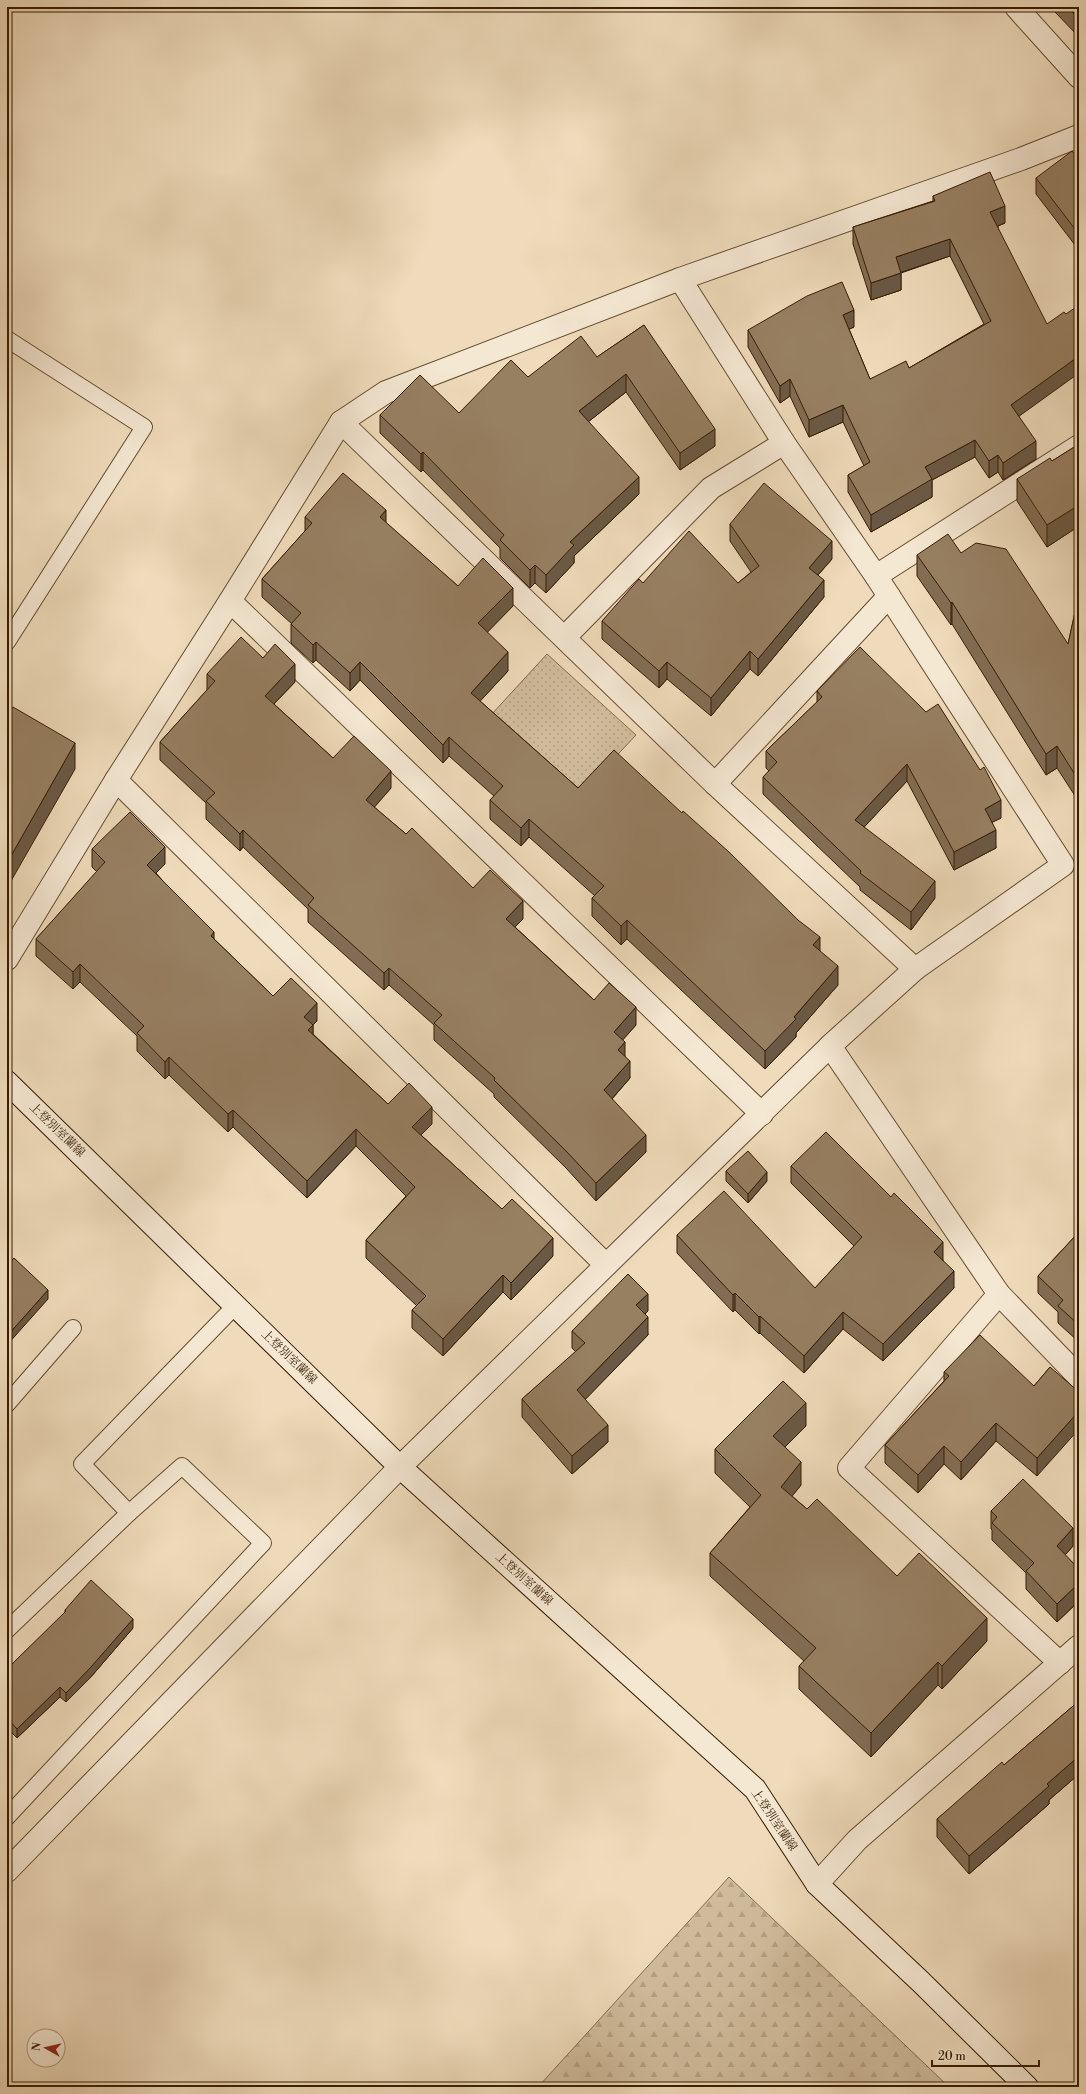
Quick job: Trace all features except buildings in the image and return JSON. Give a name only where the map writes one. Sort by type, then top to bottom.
[{"type":"street","points":[[1016,7],[1079,77]]},
{"type":"street","points":[[7,959],[116,780],[230,602],[341,422],[386,392],[680,279],[1021,159],[1079,136]]},
{"type":"street","points":[[7,1871],[400,1466],[830,1046],[915,969],[1063,865],[876,576],[784,443],[680,279]]},
{"type":"street","points":[[341,422],[565,637],[714,784],[915,969]]},
{"type":"street","points":[[565,637],[711,488],[784,443]]},
{"type":"street","points":[[876,576],[1079,446]]},
{"type":"street","points":[[714,784],[889,596]]},
{"type":"street","points":[[230,602],[762,1114]]},
{"type":"street","points":[[116,780],[606,1265]]},
{"type":"street","points":[[830,1046],[999,1294],[1079,1377]]},
{"type":"street","name":"上登別室蘭線","points":[[7,1082],[400,1466],[755,1789],[817,1884],[921,1982],[1027,2087]]},
{"type":"street","points":[[999,1294],[849,1468],[1060,1663]]},
{"type":"street","points":[[817,1884],[857,1840],[1079,1646]]},
{"type":"lane","points":[[7,339],[144,427],[7,642]]},
{"type":"lane","points":[[129,1513],[82,1464],[236,1306]]},
{"type":"lane","points":[[7,1404],[73,1328]]},
{"type":"lane","points":[[7,1630],[129,1513],[182,1466],[263,1543],[7,1817]]},
{"type":"green space","points":[[547,654],[636,735],[579,796],[491,715]]},
{"type":"green space","points":[[729,1877],[949,2087],[538,2087]]}]
